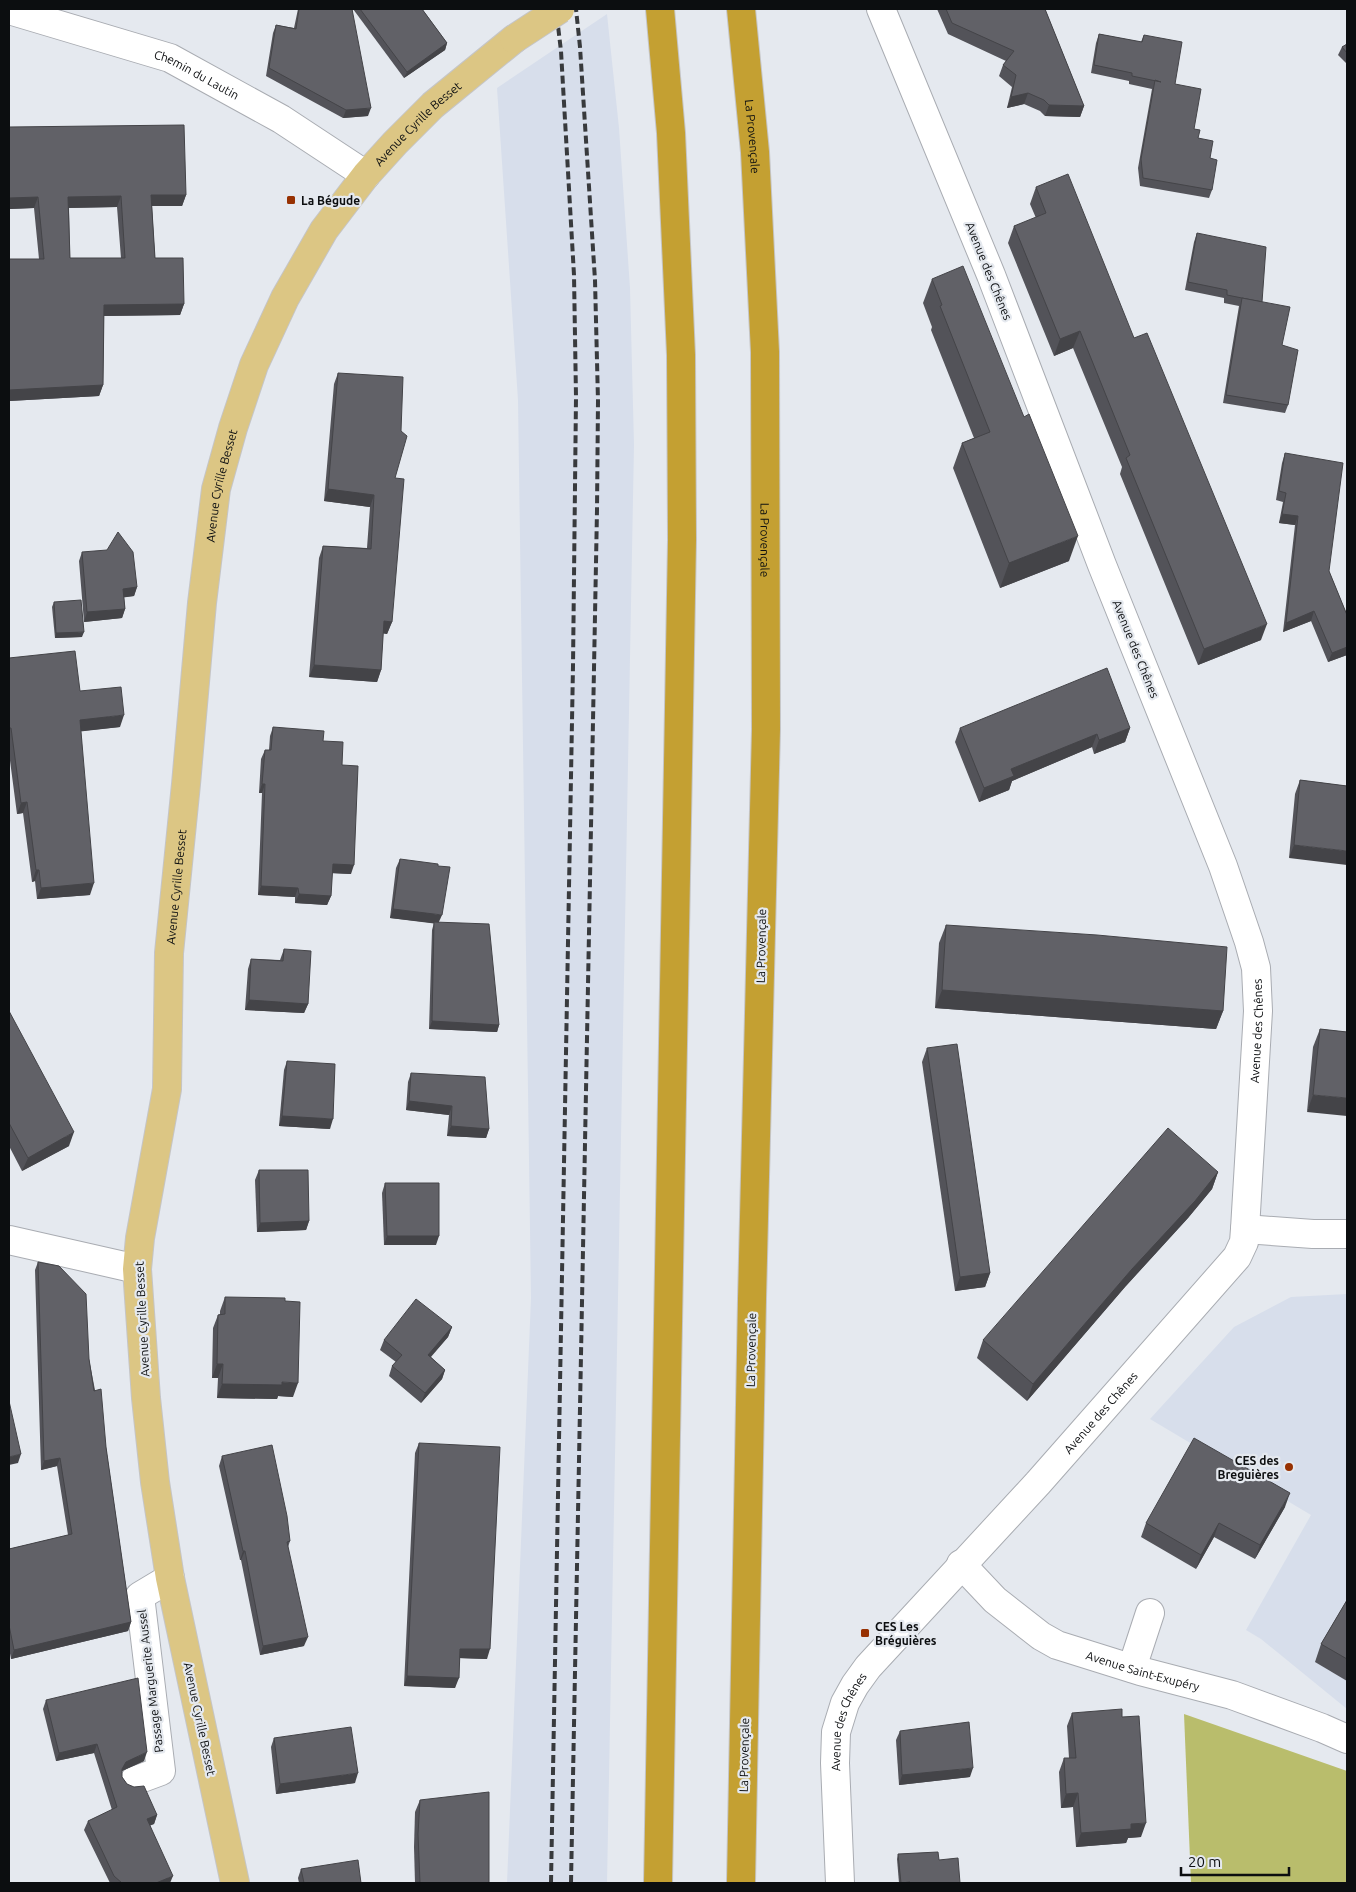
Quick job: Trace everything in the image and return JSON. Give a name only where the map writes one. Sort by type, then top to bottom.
[{"type":"highway","points":[[658,1883],[682,540],[680,326],[671,133],[660,9]]},
{"type":"highway","name":"La Provençale","points":[[741,9],[755,152],[765,352],[766,719],[741,1883]]},
{"type":"main road","name":"Avenue Cyrille Besset","points":[[235,1883],[170,1578],[155,1482],[146,1398],[137,1269],[140,1238],[167,1089],[169,953],[202,603],[216,488],[254,365],[285,298],[324,230],[366,176],[395,143],[433,105],[514,39],[560,9]]},
{"type":"street","name":"Avenue des Chênes","points":[[840,1883],[835,1763],[836,1732],[845,1703],[855,1685],[868,1667],[1045,1475],[1237,1257],[1244,1242],[1258,1011],[1256,968],[1223,866],[1102,565],[992,275],[882,9]]},
{"type":"street","name":"Chemin du Lautin","points":[[9,10],[170,58],[282,119],[366,176]]},
{"type":"street","points":[[1245,1229],[1313,1234],[1347,1234]]},
{"type":"street","points":[[9,1240],[137,1269]]},
{"type":"street","name":"Avenue Saint-Exupéry","points":[[961,1564],[995,1600],[1041,1636],[1057,1645],[1232,1695],[1347,1739]]},
{"type":"street","name":"Passage Marguerite Aussel","points":[[134,1781],[161,1771],[140,1596],[170,1578]]},
{"type":"street","points":[[1136,1669],[1150,1613]]},
{"type":"shaded area","points":[[607,14],[619,128],[630,288],[634,445],[607,1883],[507,1883],[531,1298],[518,400],[497,88]]},
{"type":"shaded area","name":"CES des Breguières","points":[[1347,1294],[1347,1709],[1261,1639],[1246,1630],[1311,1515],[1150,1419],[1234,1327],[1291,1297]]},
{"type":"green space","points":[[1184,1714],[1347,1771],[1347,1883],[1191,1883]]},
{"type":"building","points":[[299,9],[352,9],[371,108],[346,110],[269,68],[276,25],[296,29]]},
{"type":"building","points":[[360,9],[422,9],[447,43],[407,72]]},
{"type":"building","points":[[946,9],[1045,9],[1084,106],[1049,105],[1044,100],[1028,93],[1011,97],[1016,75],[1003,65],[1014,51],[952,23]]},
{"type":"building","points":[[1099,34],[1142,42],[1144,35],[1182,42],[1175,84],[1201,89],[1194,129],[1200,130],[1198,138],[1213,141],[1210,158],[1217,160],[1212,190],[1143,178],[1141,159],[1155,81],[1132,76],[1132,73],[1094,65]]},
{"type":"building","points":[[1347,44],[1347,53],[1342,47]]},
{"type":"building","points":[[184,125],[186,195],[151,195],[155,258],[183,258],[184,304],[104,305],[103,385],[9,390],[9,259],[44,259],[38,197],[9,198],[9,127]],"holes":[[[121,196],[125,258],[70,258],[68,197]]]},
{"type":"building","points":[[1068,174],[1134,338],[1147,333],[1267,624],[1204,649],[1126,458],[1130,455],[1080,331],[1060,339],[1014,226],[1046,213],[1036,187]]},
{"type":"building","points":[[1197,233],[1266,247],[1262,302],[1227,295],[1227,290],[1188,282]]},
{"type":"building","points":[[963,266],[1024,417],[1029,414],[1078,536],[1009,563],[962,443],[990,432],[940,306],[942,305],[932,279]]},
{"type":"building","points":[[1242,298],[1290,307],[1282,345],[1298,350],[1288,405],[1226,395]]},
{"type":"building","points":[[338,373],[403,377],[401,431],[407,436],[395,478],[404,479],[392,622],[384,621],[381,670],[314,665],[323,546],[371,549],[374,495],[328,489]]},
{"type":"building","points":[[1285,453],[1343,463],[1329,571],[1347,615],[1347,647],[1332,653],[1314,611],[1286,623],[1298,516],[1282,514],[1286,493],[1279,491]]},
{"type":"building","points":[[118,532],[133,552],[137,587],[123,589],[125,609],[87,612],[82,552],[107,550]]},
{"type":"building","points":[[81,600],[84,632],[56,633],[54,602]]},
{"type":"building","points":[[75,651],[80,691],[121,687],[124,715],[80,720],[94,883],[41,888],[39,870],[36,870],[27,802],[21,803],[11,728],[9,728],[9,658]]},
{"type":"building","points":[[1107,668],[1130,728],[1099,740],[1097,734],[1011,769],[1014,776],[984,788],[960,728]]},
{"type":"building","points":[[273,727],[324,731],[323,741],[343,742],[342,765],[358,766],[354,865],[333,864],[331,896],[299,894],[298,888],[261,886],[265,784],[262,784],[265,750],[271,750]]},
{"type":"building","points":[[1300,780],[1347,786],[1347,851],[1294,845]]},
{"type":"building","points":[[400,859],[450,867],[442,915],[393,909]]},
{"type":"building","points":[[434,922],[489,924],[499,1025],[432,1021]]},
{"type":"building","points":[[946,925],[1097,935],[1227,947],[1223,1011],[942,990]]},
{"type":"building","points":[[284,949],[311,951],[308,1004],[249,1000],[251,959],[283,961]]},
{"type":"building","points":[[9,1011],[74,1132],[28,1158],[9,1123]]},
{"type":"building","points":[[1320,1029],[1347,1032],[1347,1098],[1313,1095]]},
{"type":"building","points":[[957,1044],[990,1273],[960,1277],[927,1048]]},
{"type":"building","points":[[287,1061],[335,1064],[333,1119],[282,1116]]},
{"type":"building","points":[[411,1073],[485,1077],[489,1129],[451,1126],[452,1106],[409,1101]]},
{"type":"building","points":[[1168,1128],[1218,1172],[1195,1201],[1132,1269],[1033,1384],[983,1340]]},
{"type":"building","points":[[259,1170],[308,1170],[309,1221],[260,1223]]},
{"type":"building","points":[[385,1183],[439,1183],[439,1236],[387,1236]]},
{"type":"building","points":[[38,1262],[59,1266],[86,1294],[89,1359],[94,1391],[101,1389],[106,1447],[131,1622],[14,1650],[9,1625],[9,1549],[72,1534],[60,1458],[44,1461]]},
{"type":"building","points":[[225,1297],[285,1298],[285,1301],[300,1302],[298,1383],[282,1382],[282,1385],[222,1384],[223,1364],[217,1364],[218,1315],[225,1314]]},
{"type":"building","points":[[416,1299],[452,1327],[428,1355],[445,1370],[425,1393],[392,1366],[402,1355],[384,1340]]},
{"type":"building","points":[[9,1401],[21,1454],[9,1457]]},
{"type":"building","points":[[1194,1438],[1290,1493],[1260,1545],[1219,1523],[1201,1555],[1146,1523]]},
{"type":"building","points":[[419,1443],[500,1447],[490,1649],[460,1649],[459,1678],[407,1676]]},
{"type":"building","points":[[272,1445],[287,1516],[290,1541],[287,1542],[308,1637],[263,1646],[245,1551],[243,1551],[222,1456]]},
{"type":"building","points":[[1347,1600],[1347,1659],[1321,1644]]},
{"type":"building","points":[[138,1678],[147,1752],[126,1762],[122,1769],[122,1777],[127,1784],[134,1787],[144,1786],[157,1815],[147,1819],[173,1876],[156,1883],[122,1883],[114,1876],[88,1821],[117,1807],[97,1744],[59,1753],[46,1700]]},
{"type":"building","points":[[1122,1709],[1122,1717],[1139,1716],[1146,1823],[1131,1824],[1131,1829],[1081,1833],[1078,1793],[1066,1794],[1064,1758],[1076,1758],[1072,1713]]},
{"type":"building","points":[[969,1722],[973,1768],[902,1775],[900,1731]]},
{"type":"building","points":[[351,1727],[358,1773],[280,1784],[274,1738]]},
{"type":"building","points":[[489,1792],[489,1883],[420,1883],[418,1834],[420,1800]]},
{"type":"building","points":[[938,1852],[939,1860],[958,1858],[960,1883],[901,1883],[898,1854]]},
{"type":"building","points":[[358,1860],[361,1883],[304,1883],[301,1869]]},
{"type":"railway","points":[[551,1883],[573,666],[576,397],[574,275],[561,51],[556,9]]},
{"type":"railway","points":[[571,1883],[598,401],[595,280],[576,9]]},
{"type":"place","name":"La Bégude","points":[[291,200]]},
{"type":"place","name":"CES des Breguières","points":[[1289,1467]]},
{"type":"place","name":"CES Les Bréguières","points":[[865,1633]]}]
